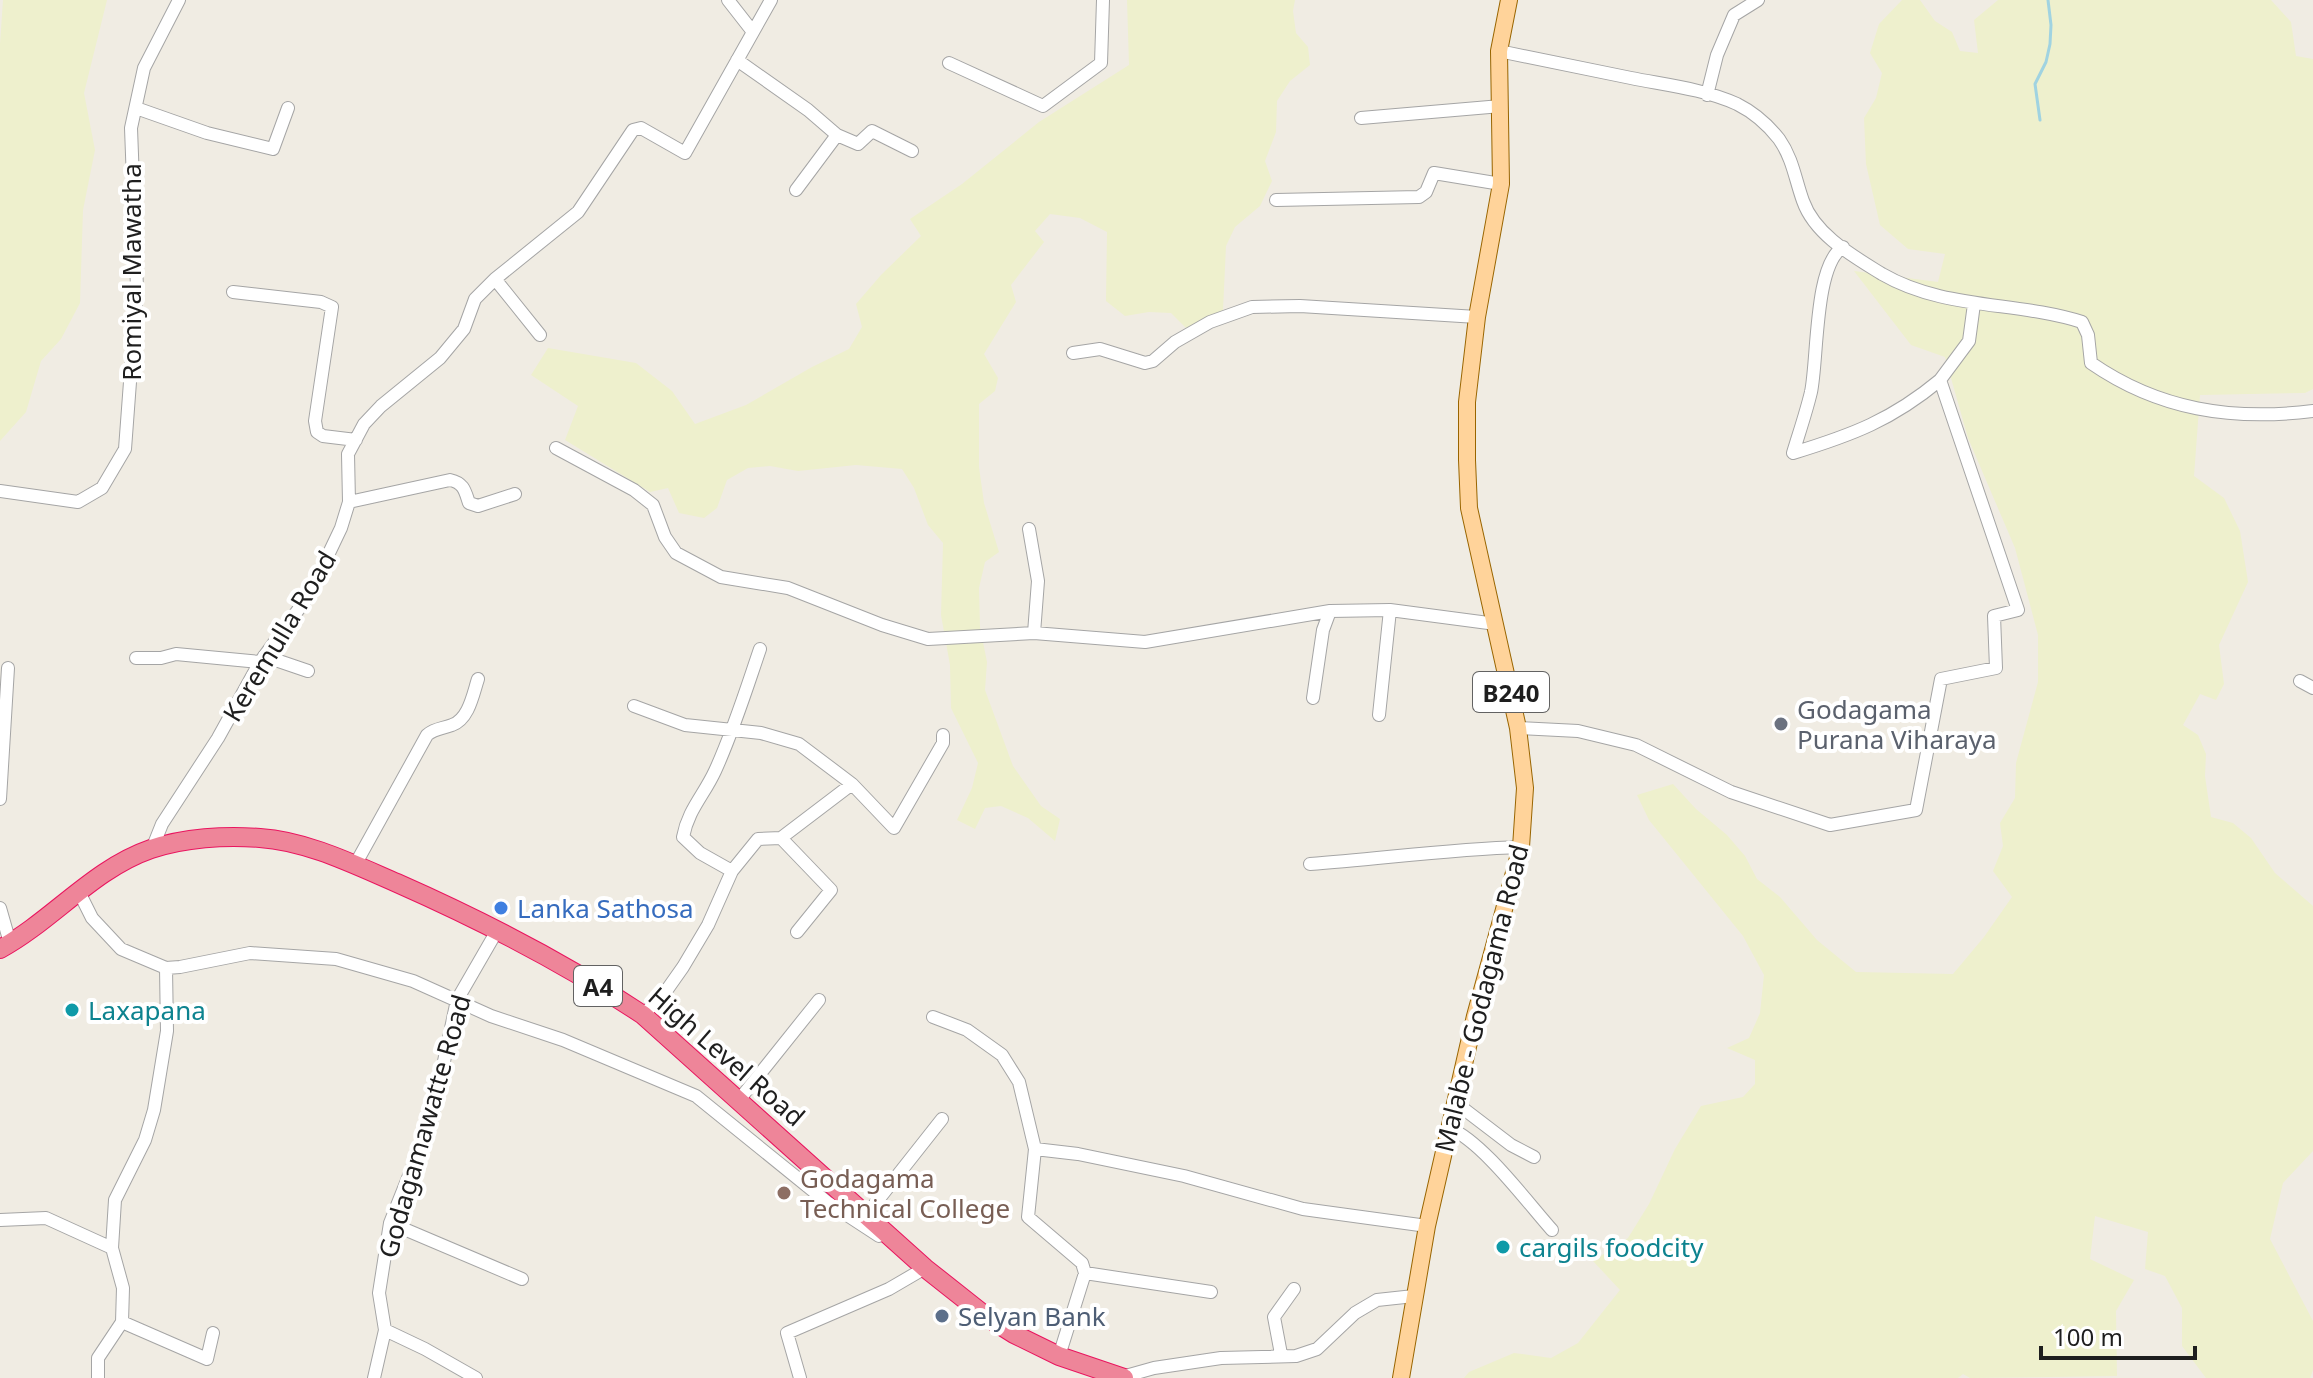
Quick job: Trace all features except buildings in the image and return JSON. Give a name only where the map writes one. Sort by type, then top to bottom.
[{"type":"highway","name":"High Level Road","points":[[5,946],[120,863],[152,849],[199,839],[260,838],[355,865],[498,929],[643,1015],[918,1262],[987,1317],[1059,1356],[1123,1378]]},
{"type":"main road","name":"Malabe - Godagama Road","points":[[1401,1378],[1427,1226],[1449,1128],[1475,1016],[1521,847],[1525,788],[1518,728],[1469,508],[1467,402],[1477,317],[1501,184],[1499,51],[1509,0]]},
{"type":"street","name":"Romiyal Mawatha","points":[[0,491],[78,502],[102,488],[125,449],[137,288],[131,128],[144,68],[179,0]]},
{"type":"street","points":[[728,0],[753,32]]},
{"type":"street","name":"Keremulla Road","points":[[152,849],[162,824],[218,738],[262,659],[309,595],[341,528],[349,502],[348,454],[364,424],[381,406],[440,358],[464,329],[475,299],[495,279],[578,212],[633,130],[641,128],[685,153],[771,0]]},
{"type":"street","points":[[949,63],[1043,106],[1101,63],[1103,0]]},
{"type":"street","points":[[1707,95],[1717,55],[1734,15],[1758,0]]},
{"type":"street","points":[[1499,51],[1687,89],[1738,105],[1762,121],[1792,160],[1811,218],[1843,247],[1885,276],[1941,299],[2082,322],[2088,335],[2091,363],[2114,378],[2153,396],[2194,410],[2280,415],[2313,411]]},
{"type":"street","points":[[737,60],[808,110],[837,135],[858,144],[872,131],[912,151]]},
{"type":"street","points":[[1361,118],[1501,106]]},
{"type":"street","points":[[136,108],[207,133],[273,149],[288,108]]},
{"type":"street","points":[[796,190],[837,135]]},
{"type":"street","points":[[1276,200],[1419,197],[1426,192],[1434,173],[1501,184]]},
{"type":"street","points":[[1843,247],[1834,252],[1825,274],[1811,391],[1793,453],[1849,436],[1888,418],[1940,380],[1969,341],[1974,304]]},
{"type":"street","points":[[495,279],[540,335]]},
{"type":"street","points":[[233,292],[321,302],[332,307],[315,421],[317,432],[323,436],[356,440]]},
{"type":"street","points":[[1073,353],[1100,349],[1145,363],[1153,361],[1175,342],[1210,322],[1252,307],[1300,306],[1477,317]]},
{"type":"street","points":[[1518,728],[1578,731],[1636,745],[1731,792],[1830,825],[1916,810],[1941,679],[1996,668],[1994,616],[2018,610],[1940,380]]},
{"type":"street","points":[[556,448],[634,490],[653,505],[665,537],[676,553],[721,577],[788,588],[882,625],[928,639],[1034,633],[1145,642],[1330,611],[1390,610],[1496,624]]},
{"type":"street","points":[[349,502],[441,480],[459,482],[469,503],[478,506],[515,494]]},
{"type":"street","points":[[1029,529],[1038,581],[1034,633]]},
{"type":"street","points":[[1379,715],[1390,610]]},
{"type":"street","points":[[1313,698],[1323,630],[1330,611]]},
{"type":"street","points":[[732,871],[700,853],[683,837],[687,819],[713,774],[732,731],[760,649]]},
{"type":"street","points":[[136,658],[161,658],[176,654],[262,659],[308,671]]},
{"type":"street","points":[[0,799],[8,668]]},
{"type":"street","points":[[355,865],[427,735],[434,729],[454,725],[461,720],[470,705],[478,679]]},
{"type":"street","points":[[2300,681],[2313,688]]},
{"type":"street","points":[[634,706],[685,725],[761,733],[799,744],[852,784],[894,828],[943,743],[943,735]]},
{"type":"street","points":[[643,1015],[664,994],[683,967],[708,925],[732,871],[758,839],[781,838],[852,784]]},
{"type":"street","points":[[781,838],[831,890],[797,932]]},
{"type":"street","points":[[1310,864],[1383,859],[1454,849],[1521,847]]},
{"type":"street","points":[[79,892],[92,918],[121,949],[166,968],[250,953],[336,959],[413,981],[491,1016],[563,1040],[696,1096],[827,1202],[918,1262],[889,1289],[787,1333],[800,1378]]},
{"type":"street","points":[[0,908],[5,946]]},
{"type":"street","name":"Godagamawatte Road","points":[[374,1378],[385,1330],[379,1293],[390,1223],[432,1118],[457,1000],[498,929]]},
{"type":"street","points":[[98,1378],[98,1358],[122,1322],[123,1288],[112,1248],[115,1200],[145,1140],[154,1110],[167,1031],[166,968]]},
{"type":"street","points":[[739,1100],[819,1000]]},
{"type":"street","points":[[933,1017],[967,1030],[1002,1055],[1019,1082],[1035,1149],[1028,1217],[1082,1263],[1085,1273],[1059,1356]]},
{"type":"street","points":[[1456,1103],[1511,1145],[1534,1157]]},
{"type":"street","points":[[867,1214],[942,1119]]},
{"type":"street","points":[[1449,1128],[1461,1133],[1490,1161],[1552,1230]]},
{"type":"street","points":[[1035,1149],[1078,1154],[1184,1176],[1303,1209],[1427,1226]]},
{"type":"street","points":[[0,1220],[46,1218],[112,1248]]},
{"type":"street","points":[[390,1223],[522,1279]]},
{"type":"street","points":[[1085,1273],[1211,1292]]},
{"type":"street","points":[[1281,1354],[1274,1317],[1294,1289]]},
{"type":"street","points":[[1123,1378],[1154,1368],[1221,1358],[1296,1356],[1317,1349],[1355,1313],[1377,1300],[1414,1296]]},
{"type":"street","points":[[122,1322],[207,1359],[213,1333]]},
{"type":"street","points":[[385,1330],[476,1378]]},
{"type":"green space","points":[[3,0],[107,0],[84,93],[95,150],[83,210],[80,303],[61,339],[41,361],[26,412],[0,441],[0,44]]},
{"type":"green space","points":[[1127,0],[1295,0],[1296,33],[1308,47],[1310,65],[1290,81],[1277,101],[1276,132],[1265,161],[1272,181],[1260,206],[1235,227],[1226,246],[1223,310],[1187,329],[1171,313],[1149,312],[1125,316],[1106,301],[1107,232],[1080,218],[1050,214],[1035,231],[1044,242],[1011,285],[1016,302],[984,354],[998,378],[995,391],[979,404],[979,467],[984,503],[999,552],[985,562],[979,588],[980,627],[987,662],[985,690],[1013,766],[1041,806],[1060,819],[1055,841],[1028,818],[1001,806],[985,808],[975,829],[957,820],[972,788],[978,763],[951,708],[950,665],[941,615],[943,543],[928,525],[914,488],[902,469],[856,465],[798,471],[770,466],[748,468],[727,480],[717,508],[704,518],[679,513],[668,488],[650,492],[565,440],[578,406],[531,375],[548,348],[636,363],[672,391],[695,424],[746,405],[849,349],[862,327],[856,304],[921,236],[910,219],[962,184],[1039,122],[1129,65]]},
{"type":"green space","points":[[1902,0],[1920,0],[1935,21],[1952,32],[1960,51],[1978,53],[1974,20],[1998,0],[2271,0],[2291,22],[2296,56],[2313,59],[2313,389],[2305,393],[2200,395],[2194,476],[2224,498],[2240,531],[2248,582],[2219,645],[2224,684],[2216,700],[2200,694],[2183,725],[2198,735],[2206,754],[2205,776],[2211,817],[2233,823],[2251,838],[2275,873],[2313,906],[2313,1151],[2283,1183],[2270,1239],[2313,1321],[2313,1370],[2310,1378],[2206,1378],[2182,1346],[2182,1308],[2165,1276],[2145,1269],[2148,1232],[2095,1216],[2090,1259],[2134,1280],[2116,1311],[2117,1376],[1970,1378],[1963,1374],[1958,1378],[1464,1378],[1469,1372],[1514,1353],[1551,1358],[1578,1343],[1620,1290],[1593,1261],[1628,1238],[1701,1106],[1743,1097],[1755,1084],[1755,1060],[1727,1048],[1749,1038],[1760,1013],[1764,975],[1743,936],[1649,820],[1637,795],[1673,784],[1727,835],[1745,856],[1757,879],[1780,897],[1817,940],[1856,972],[1953,974],[2012,897],[1993,871],[2003,846],[2000,823],[2015,798],[2016,763],[2038,682],[2038,635],[2015,548],[1968,438],[1945,357],[1911,345],[1854,271],[1938,282],[1945,254],[1908,249],[1880,225],[1866,164],[1864,118],[1876,98],[1882,73],[1870,53],[1879,24]]},
{"type":"waterway","points":[[2040,120],[2035,84],[2046,62],[2050,44],[2048,0]]},
{"type":"place","name":"Godagama Purana Viharaya","points":[[1781,724]]},
{"type":"place","name":"Lanka Sathosa","points":[[501,908]]},
{"type":"place","name":"Laxapana","points":[[72,1010]]},
{"type":"place","name":"Godagama Technical College","points":[[784,1193]]},
{"type":"place","name":"cargils foodcity","points":[[1503,1247]]},
{"type":"place","name":"Selyan Bank","points":[[942,1316]]}]
